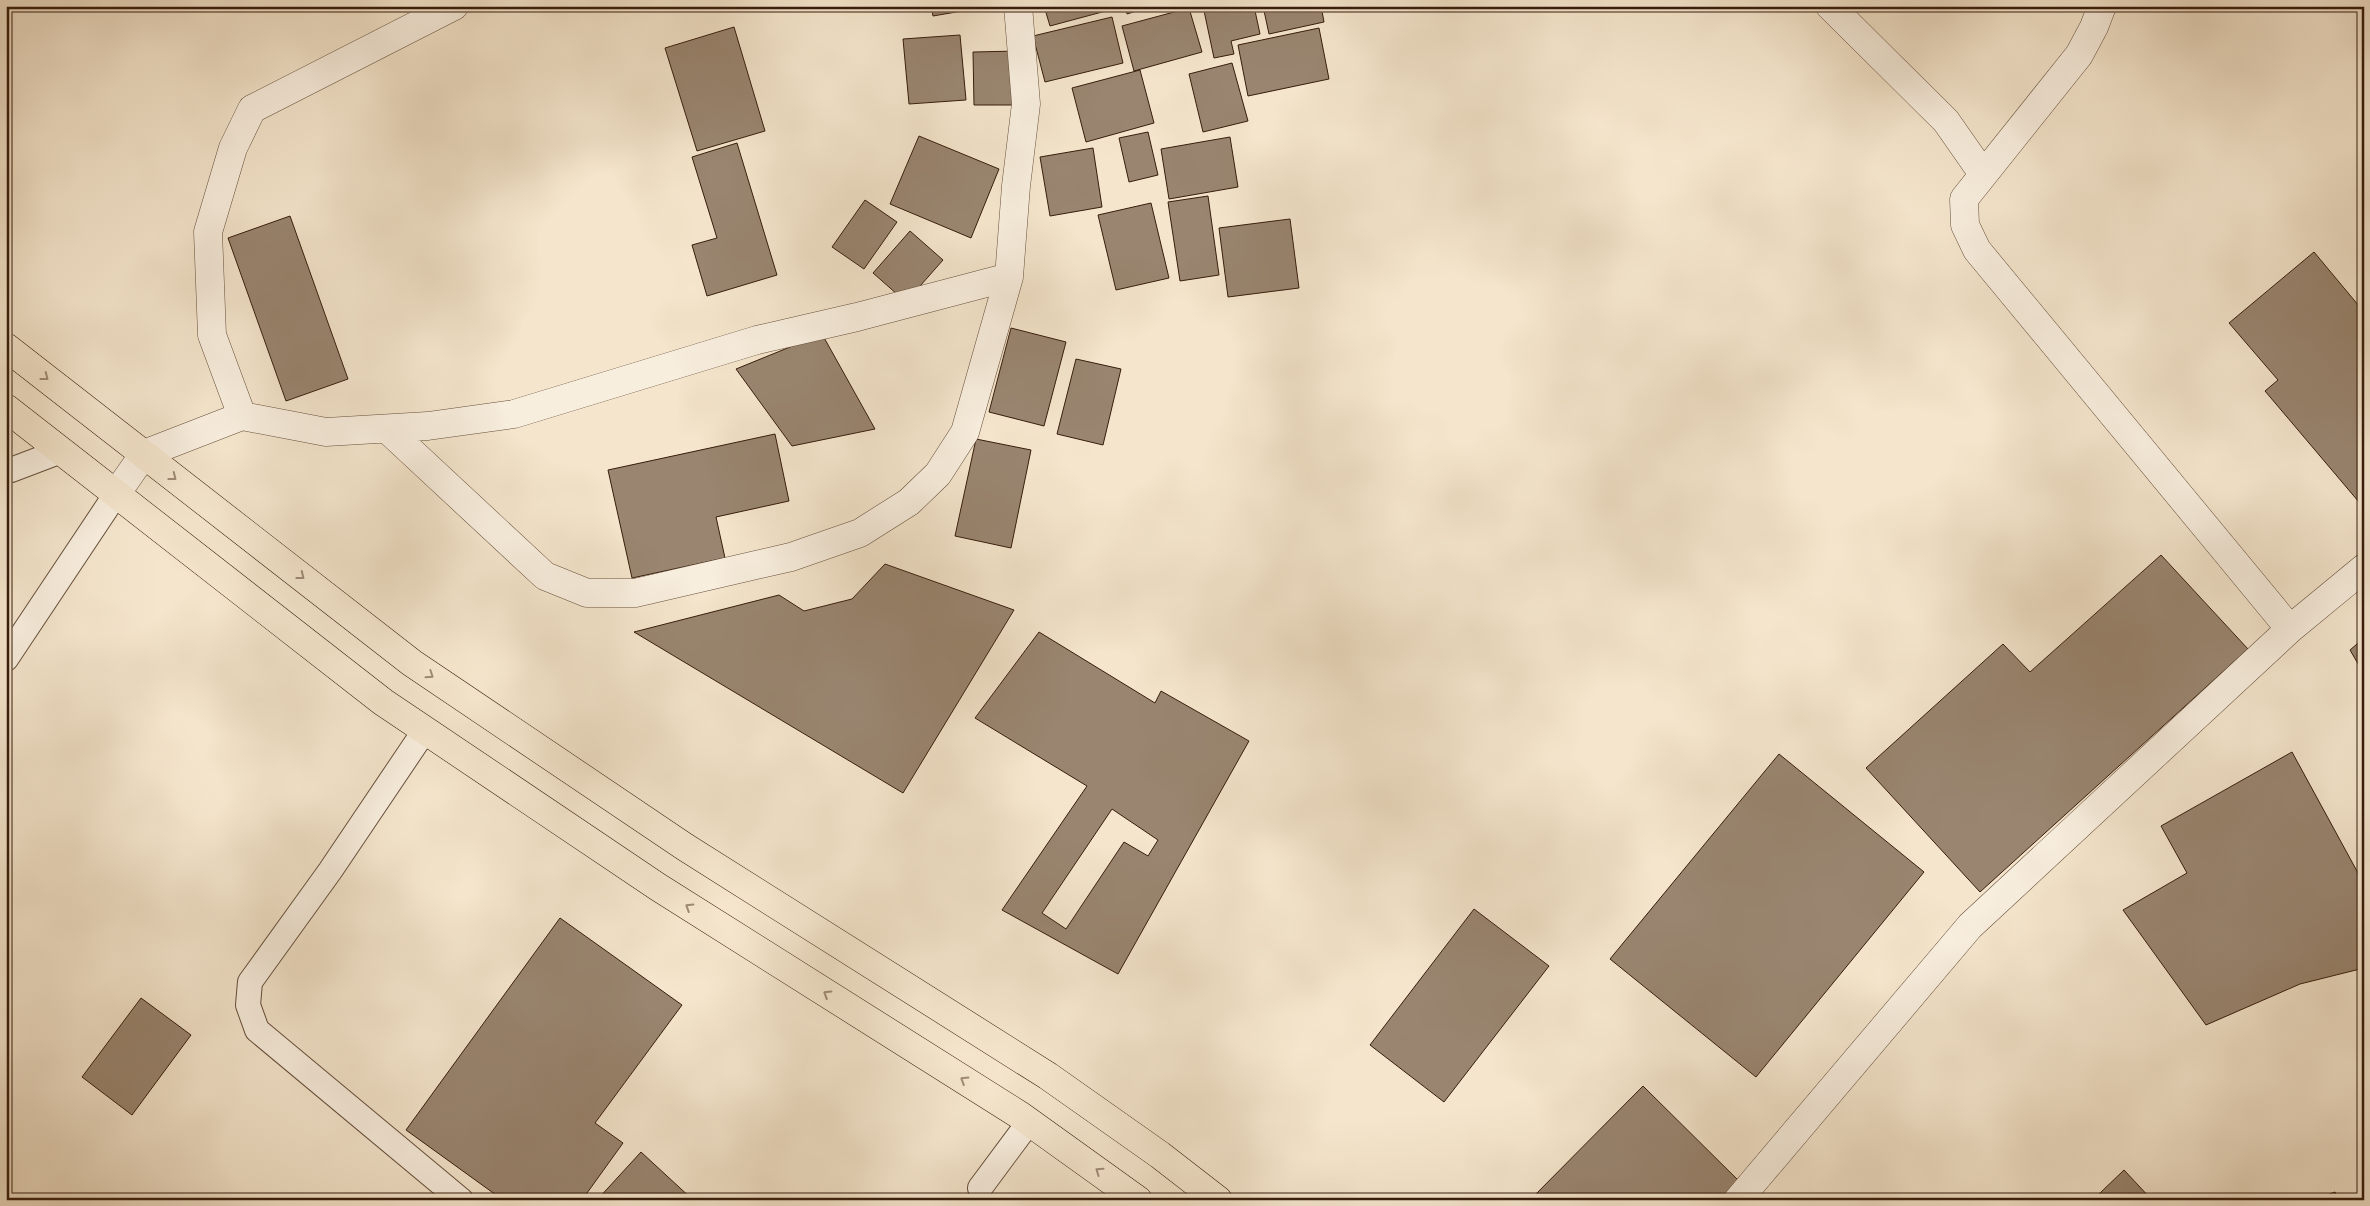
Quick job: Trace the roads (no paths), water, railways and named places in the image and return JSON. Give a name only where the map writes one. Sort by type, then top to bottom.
[{"type":"highway","points":[[6,347],[412,663],[685,847],[1048,1076],[1218,1200]]},
{"type":"highway","points":[[6,408],[383,702],[658,887],[1029,1122],[1138,1200]]},
{"type":"street","points":[[242,416],[212,335],[208,232],[233,148],[252,109],[454,6]]},
{"type":"street","points":[[387,428],[545,576],[587,593],[635,594],[791,557],[860,533],[909,502],[938,474],[965,432],[1009,276],[1016,186],[1026,104],[1018,6]]},
{"type":"street","points":[[1830,6],[1946,120],[1983,174]]},
{"type":"street","points":[[2102,6],[2094,27],[2079,55],[1964,199],[1965,225],[1977,250],[2290,629]]},
{"type":"street","points":[[116,494],[144,454],[242,416],[326,432],[428,426],[514,414],[756,340],[857,317],[1009,276]]},
{"type":"street","points":[[1738,1200],[1970,926],[2290,629],[2364,568]]},
{"type":"lane","points":[[6,469],[61,451]]},
{"type":"lane","points":[[6,659],[116,494]]},
{"type":"lane","points":[[425,730],[330,871],[250,982],[248,1006],[257,1030],[461,1200]]},
{"type":"lane","points":[[980,1188],[1029,1122]]}]
